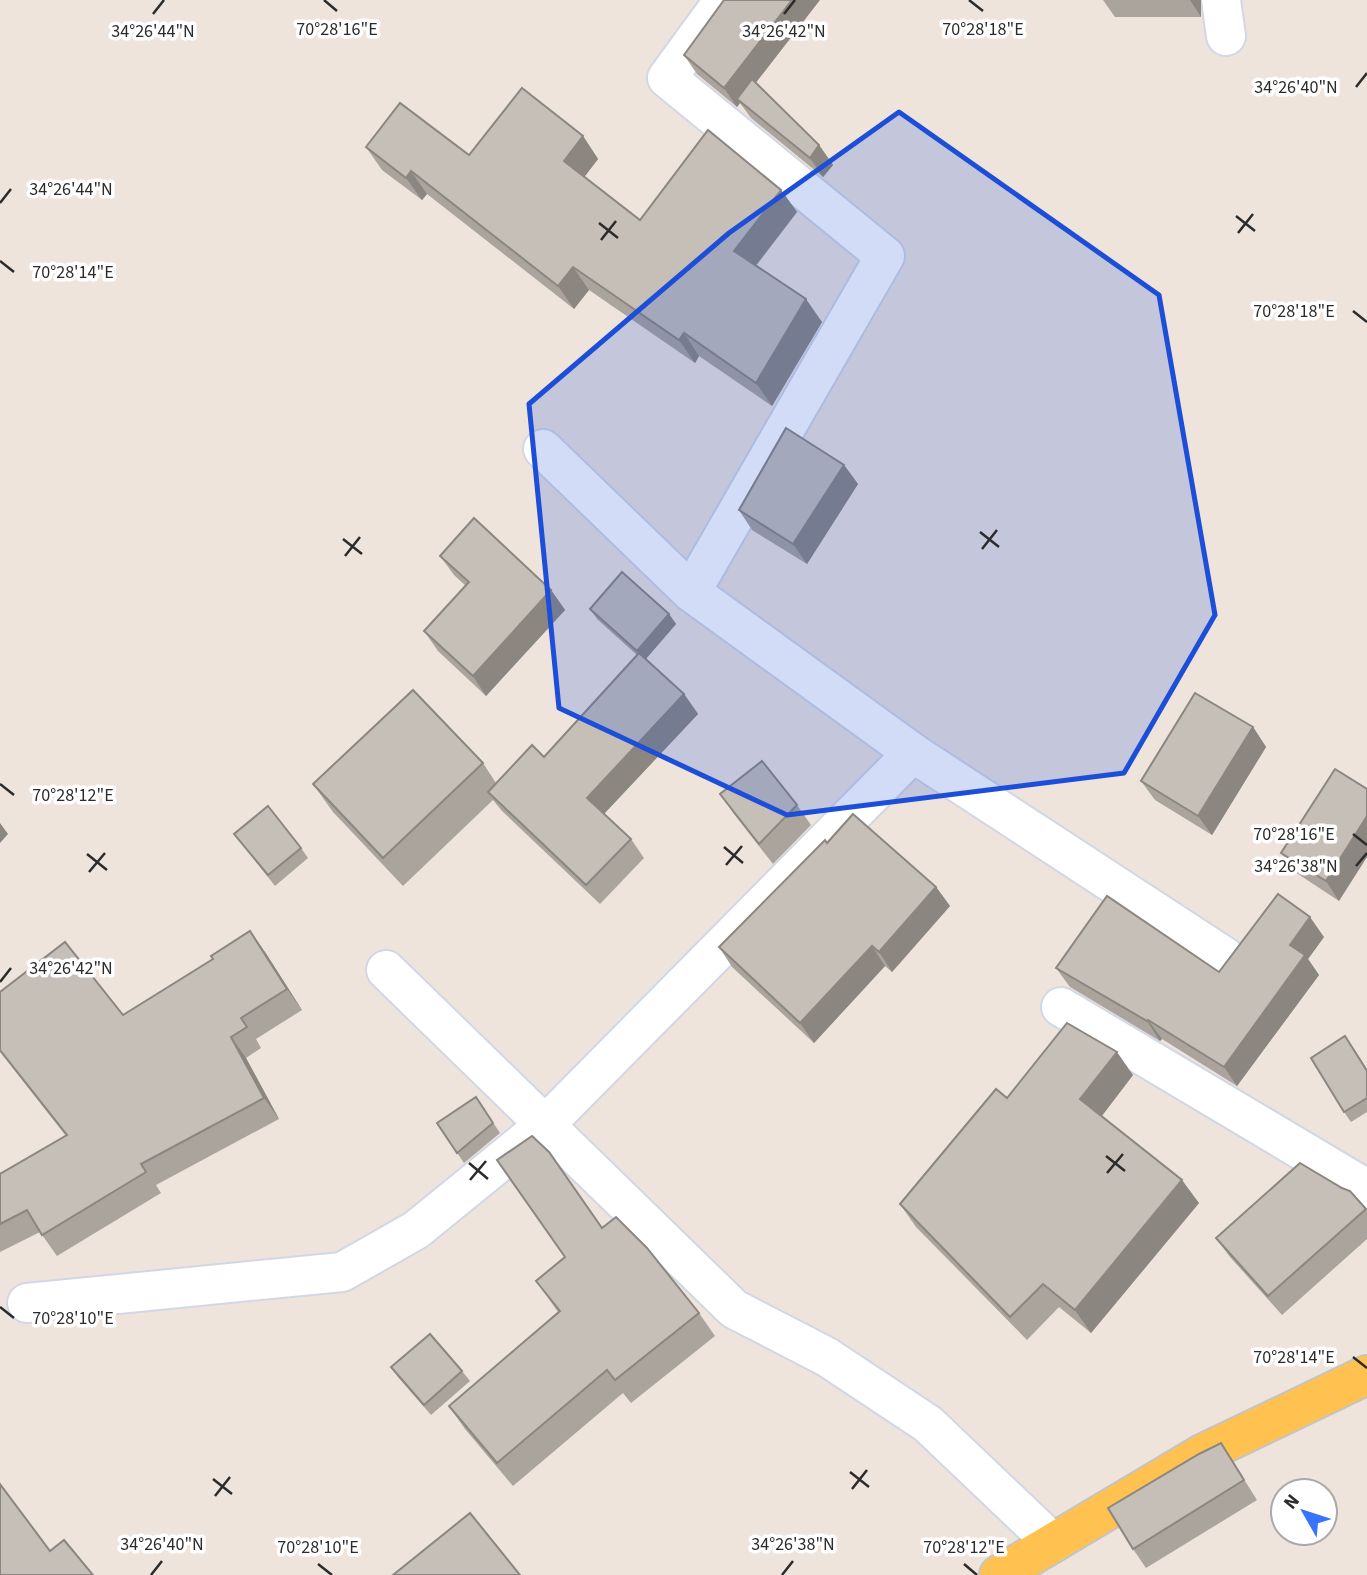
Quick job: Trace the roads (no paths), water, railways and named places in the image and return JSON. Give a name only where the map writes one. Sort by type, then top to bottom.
[{"type":"main road","points":[[999,1575],[1202,1454],[1367,1375]]},
{"type":"street","points":[[691,592],[885,256],[667,78],[724,0]]},
{"type":"street","points":[[543,449],[691,592],[913,753],[1225,957]]},
{"type":"street","points":[[27,1303],[342,1272],[416,1230],[545,1125],[913,753]]},
{"type":"street","points":[[386,971],[734,1308],[827,1357],[928,1424],[1054,1543]]},
{"type":"street","points":[[1061,1007],[1367,1189]]}]
